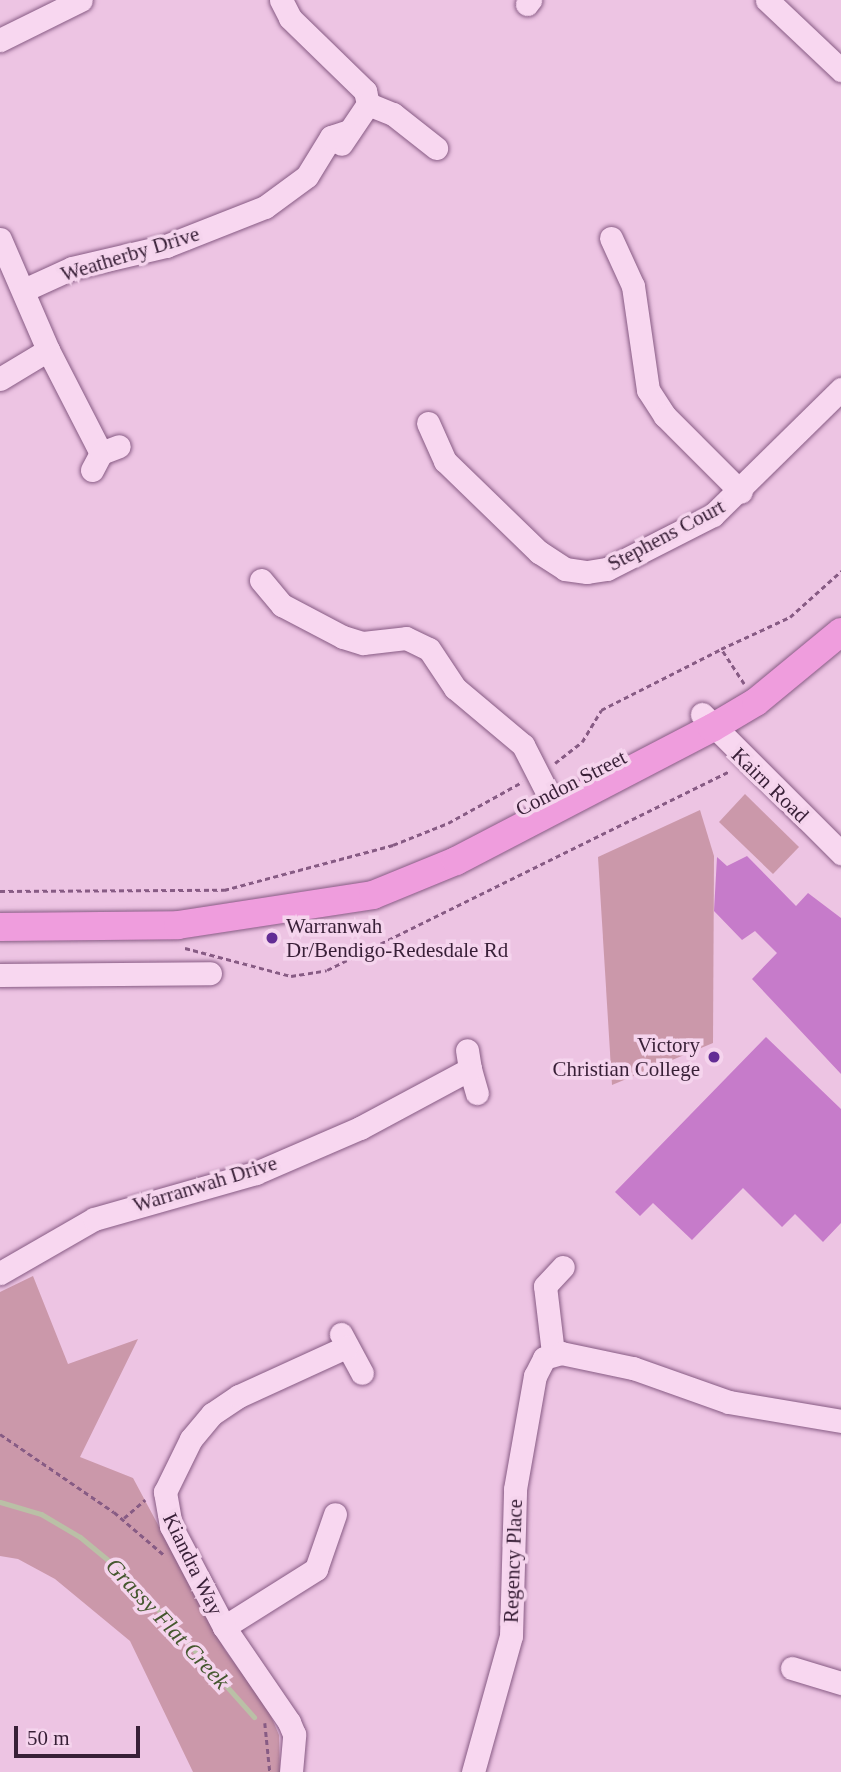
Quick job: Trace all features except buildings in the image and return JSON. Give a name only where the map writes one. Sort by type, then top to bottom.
[{"type":"main road","name":"Condon Street","points":[[0,927],[128,928],[280,912],[373,895],[456,862],[707,721],[841,613]]},
{"type":"main road","name":"Condon Street","points":[[280,912],[387,874],[544,784],[756,702],[841,632]]},
{"type":"street","points":[[0,40],[81,0]]},
{"type":"street","points":[[281,0],[290,18],[359,84],[368,104],[393,114],[439,152]]},
{"type":"street","points":[[767,0],[841,71]]},
{"type":"street","name":"Weatherby Drive","points":[[24,290],[72,268],[166,246],[254,213],[307,176],[331,137],[346,132],[368,104]]},
{"type":"street","points":[[611,238],[633,286],[648,390],[664,416],[741,492]]},
{"type":"street","points":[[0,239],[48,350],[104,457]]},
{"type":"street","points":[[0,379],[48,350]]},
{"type":"street","name":"Stephens Court","points":[[428,423],[455,473],[548,560],[575,571],[607,569],[713,514],[741,492],[841,389]]},
{"type":"street","points":[[261,580],[282,605],[343,637],[363,643],[398,638],[419,642],[462,695],[523,744],[544,784]]},
{"type":"street","name":"Kairn Road","points":[[707,721],[841,853]]},
{"type":"street","points":[[0,975],[210,973]]},
{"type":"street","name":"Warranwah Drive","points":[[0,1273],[94,1219],[256,1172],[360,1128],[469,1060],[478,1093]]},
{"type":"street","points":[[563,1267],[547,1277],[544,1291],[553,1353],[634,1367],[729,1402],[841,1421]]},
{"type":"street","name":"Kiandra Way","points":[[291,1772],[294,1734],[289,1722],[224,1627],[172,1526],[164,1492],[191,1439],[212,1413],[343,1341],[362,1373]]},
{"type":"street","name":"Regency Place","points":[[472,1772],[513,1623],[515,1489],[535,1376],[539,1363],[553,1353]]},
{"type":"street","points":[[224,1627],[316,1569],[337,1512]]},
{"type":"street","points":[[792,1668],[841,1683]]},
{"type":"path","points":[[0,891],[223,890],[393,845],[544,784],[582,742],[601,710],[721,649]]},
{"type":"path","points":[[0,1434],[123,1519],[167,1559]]},
{"type":"path","points":[[123,1519],[135,1505],[164,1492]]},
{"type":"path","points":[[265,1718],[270,1772]]},
{"type":"shaded area","points":[[745,794],[799,847],[773,874],[719,822]]},
{"type":"shaded area","points":[[700,810],[714,856],[713,1043],[612,1085],[598,857]]},
{"type":"shaded area","points":[[33,1276],[68,1364],[138,1339],[80,1457],[133,1478],[225,1650],[268,1709],[279,1735],[280,1772],[193,1772],[130,1641],[55,1579],[18,1559],[0,1556],[0,1292]]},
{"type":"waterway","name":"Grassy Flat Creek","points":[[0,1502],[41,1514],[80,1537],[131,1579],[254,1717]]},
{"type":"place","name":"Warranwah Dr/Bendigo-Redesdale Rd","points":[[272,938]]},
{"type":"place","name":"Victory Christian College","points":[[714,1057]]}]
